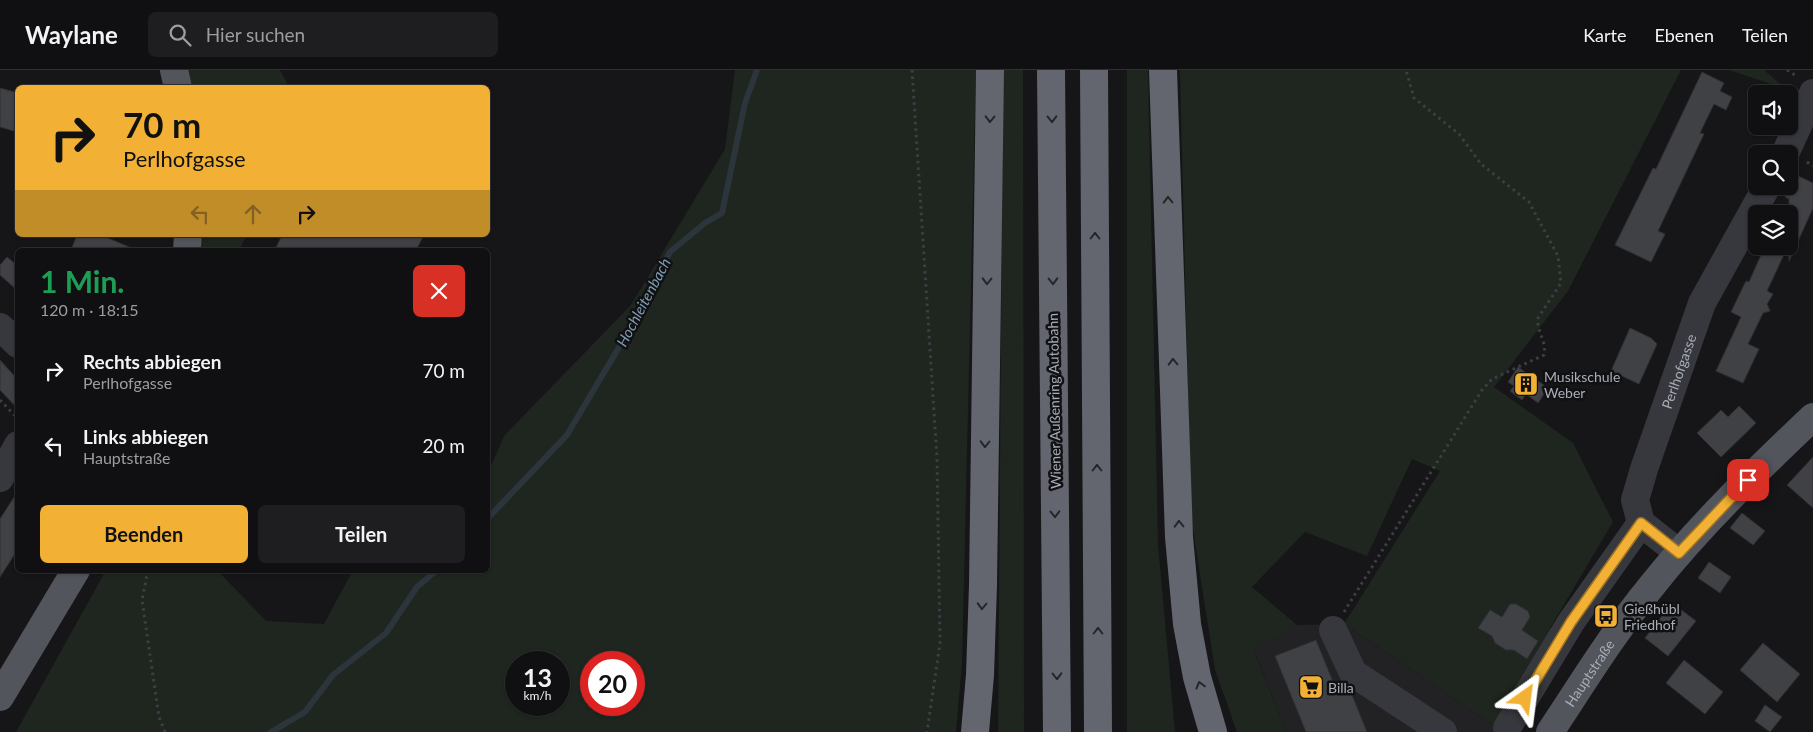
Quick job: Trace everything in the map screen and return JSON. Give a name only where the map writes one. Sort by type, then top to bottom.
[{"type":"highway","points":[[975,732],[980,675],[983,585],[990,70]]},
{"type":"highway","name":"Wiener Außenring Autobahn","points":[[1051,70],[1057,732]]},
{"type":"highway","points":[[1094,70],[1098,732]]},
{"type":"highway","points":[[1163,70],[1179,537],[1187,624],[1198,677],[1213,732]]},
{"type":"main road","points":[[174,70],[177,85]]},
{"type":"main road","name":"Hauptstraße","points":[[1550,732],[1620,628],[1679,553],[1758,469],[1813,417]]},
{"type":"main road","points":[[0,698],[74,573]]},
{"type":"street","points":[[1789,145],[1813,93]]},
{"type":"street","name":"Perlhofgasse","points":[[1641,523],[1635,500],[1702,302],[1762,195]]},
{"type":"street","points":[[0,327],[15,341]]},
{"type":"street","points":[[0,478],[15,450]]},
{"type":"street","points":[[1507,728],[1571,622],[1641,523],[1679,553]]},
{"type":"street","points":[[1333,630],[1353,673],[1443,732]]},
{"type":"path","points":[[912,70],[937,468],[940,643],[927,732]]},
{"type":"path","points":[[1333,630],[1482,390],[1492,379],[1544,355],[1544,339],[1537,324],[1538,318],[1561,283],[1558,256],[1529,202],[1481,164],[1458,134],[1414,98],[1406,70]]},
{"type":"path","points":[[0,400],[15,416]]},
{"type":"path","points":[[147,573],[142,600],[159,717],[165,732]]},
{"type":"shaded area","points":[[181,70],[280,70],[288,85],[185,85]]},
{"type":"shaded area","points":[[735,70],[976,70],[962,663],[956,732],[16,732],[104,573],[220,573],[266,621],[324,624],[351,573],[490,573],[490,468],[504,436],[631,305],[725,149]]},
{"type":"shaded area","points":[[1003,70],[1023,70],[1024,732],[998,732]]},
{"type":"shaded area","points":[[1127,70],[1148,70],[1158,545],[1175,732],[1127,732]]},
{"type":"shaded area","points":[[1180,70],[1681,70],[1568,291],[1494,387],[1573,443],[1613,522],[1550,628],[1558,634],[1500,730],[1344,624],[1440,471],[1412,459],[1367,556],[1305,532],[1252,587],[1297,625],[1254,651],[1286,732],[1237,732],[1215,670],[1191,517]]},
{"type":"shaded area","points":[[1729,70],[1764,70],[1781,85],[1774,85]]},
{"type":"shaded area","points":[[203,237],[246,237],[240,248],[202,248]]},
{"type":"shaded area","points":[[1344,624],[1500,730],[1500,732],[1286,732],[1254,650],[1297,625]]},
{"type":"building","points":[[1702,72],[1724,83],[1720,91],[1732,97],[1726,110],[1714,104],[1700,133],[1704,134],[1658,231],[1665,234],[1651,262],[1615,245],[1653,168],[1656,169]]},
{"type":"building","points":[[0,88],[15,92],[15,128],[14,131],[0,127]]},
{"type":"building","points":[[1798,176],[1813,183],[1813,208],[1798,241],[1798,205],[1789,205],[1789,199],[1785,197],[1786,195],[1798,195]]},
{"type":"building","points":[[76,237],[106,237],[131,248],[72,248]]},
{"type":"building","points":[[281,237],[423,237],[417,248],[276,248]]},
{"type":"building","points":[[1761,255],[1784,255],[1767,291],[1773,294],[1767,304],[1770,311],[1763,313],[1748,344],[1759,349],[1743,383],[1716,371],[1741,317],[1731,312],[1746,281],[1749,282]]},
{"type":"building","points":[[7,257],[15,264],[15,288],[0,275],[0,265]]},
{"type":"building","points":[[1630,328],[1651,338],[1657,344],[1639,384],[1611,371]]},
{"type":"building","points":[[0,360],[15,377],[15,406],[0,390]]},
{"type":"building","name":"Musikschule Weber","points":[[1518,367],[1548,388],[1538,403],[1526,394],[1522,400],[1510,391],[1514,386],[1508,382]]},
{"type":"building","points":[[1739,406],[1756,423],[1721,457],[1697,433],[1721,410],[1728,417]]},
{"type":"building","points":[[1813,457],[1813,508],[1787,485]]},
{"type":"building","points":[[15,496],[15,554],[0,577],[0,519]]},
{"type":"building","points":[[1742,513],[1765,531],[1753,545],[1730,528]]},
{"type":"building","points":[[1709,562],[1731,577],[1720,593],[1698,578]]},
{"type":"building","points":[[1672,603],[1696,621],[1668,656],[1645,638]]},
{"type":"building","points":[[1510,604],[1516,604],[1528,611],[1530,617],[1522,630],[1538,641],[1527,659],[1514,650],[1506,650],[1495,643],[1492,636],[1478,628],[1490,610],[1502,617]]},
{"type":"building","name":"Billa","points":[[1316,640],[1336,689],[1344,686],[1350,690],[1367,732],[1306,732],[1275,656]]},
{"type":"building","points":[[1763,643],[1800,674],[1777,702],[1740,670]]},
{"type":"building","points":[[1684,660],[1723,692],[1705,714],[1666,683]]},
{"type":"building","points":[[1765,705],[1782,717],[1770,732],[1755,721]]},
{"type":"waterway","name":"Hochleitenbach","points":[[490,516],[567,435],[631,327],[670,252],[705,223],[722,213],[745,103],[757,70]]},
{"type":"waterway","name":"Hochleitenbach","points":[[271,732],[305,712],[333,675],[386,633],[417,587],[433,573]]},
{"type":"place","name":"Musikschule Weber","points":[[1526,384]]},
{"type":"place","name":"Gießhübl Friedhof","points":[[1606,616]]},
{"type":"place","name":"Billa","points":[[1311,687]]},
{"type":"route","points":[[1525,698],[1571,622],[1641,523],[1679,553],[1748,480]]}]
